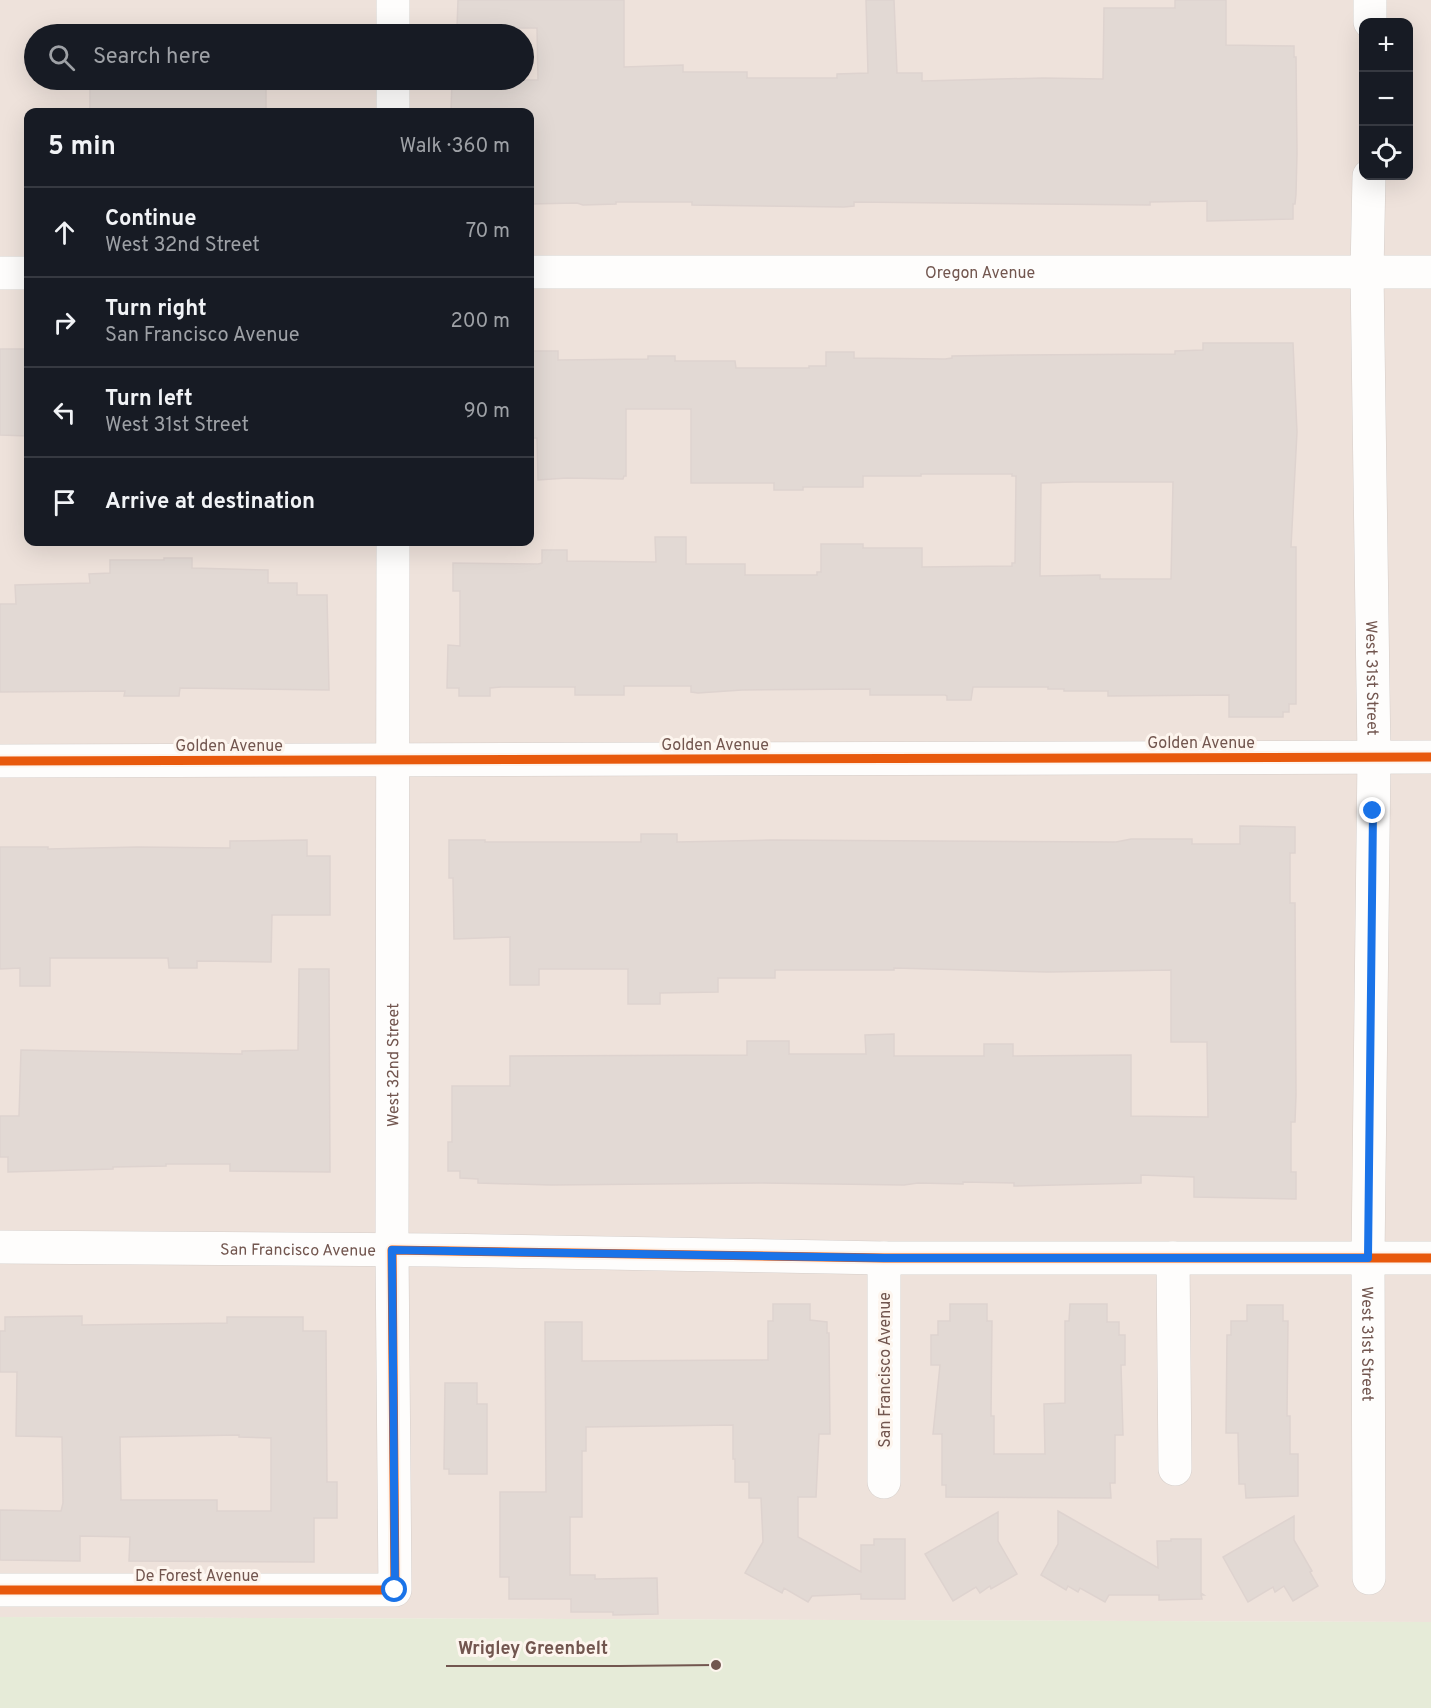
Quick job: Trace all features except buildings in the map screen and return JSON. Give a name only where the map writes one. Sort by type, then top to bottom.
[{"type":"street","points":[[393,0],[393,24]]},
{"type":"street","points":[[1370,0],[1370,18]]},
{"type":"street","points":[[393,90],[393,108]]},
{"type":"street","name":"West 31st Street","points":[[1368,180],[1367,272],[1374,757],[1368,1258],[1368,1578]]},
{"type":"street","name":"Oregon Avenue","points":[[534,272],[1431,272]]},
{"type":"street","points":[[0,273],[24,273]]},
{"type":"street","name":"West 32nd Street","points":[[393,546],[392,1250],[395,1590]]},
{"type":"street","name":"Golden Avenue","points":[[0,761],[1431,757]]},
{"type":"street","name":"San Francisco Avenue","points":[[0,1248],[392,1250],[884,1258],[1431,1258]]},
{"type":"street","name":"San Francisco Avenue","points":[[884,1258],[884,1482]]},
{"type":"street","points":[[1173,1258],[1174,1469]]},
{"type":"street","name":"De Forest Avenue","points":[[0,1590],[395,1590]]},
{"type":"shaded area","points":[[0,0],[1431,0],[1431,1622],[0,1617]]},
{"type":"green space","points":[[0,1617],[1431,1622],[1431,1708],[0,1708]]},
{"type":"cycle path","points":[[0,761],[1431,757]]},
{"type":"cycle path","points":[[0,1590],[395,1590],[392,1250],[884,1258],[1431,1258]]},
{"type":"place","name":"Wrigley Greenbelt","points":[[716,1665]]},
{"type":"route","points":[[395,1590],[392,1250],[884,1258],[1368,1258],[1373,811]]}]
